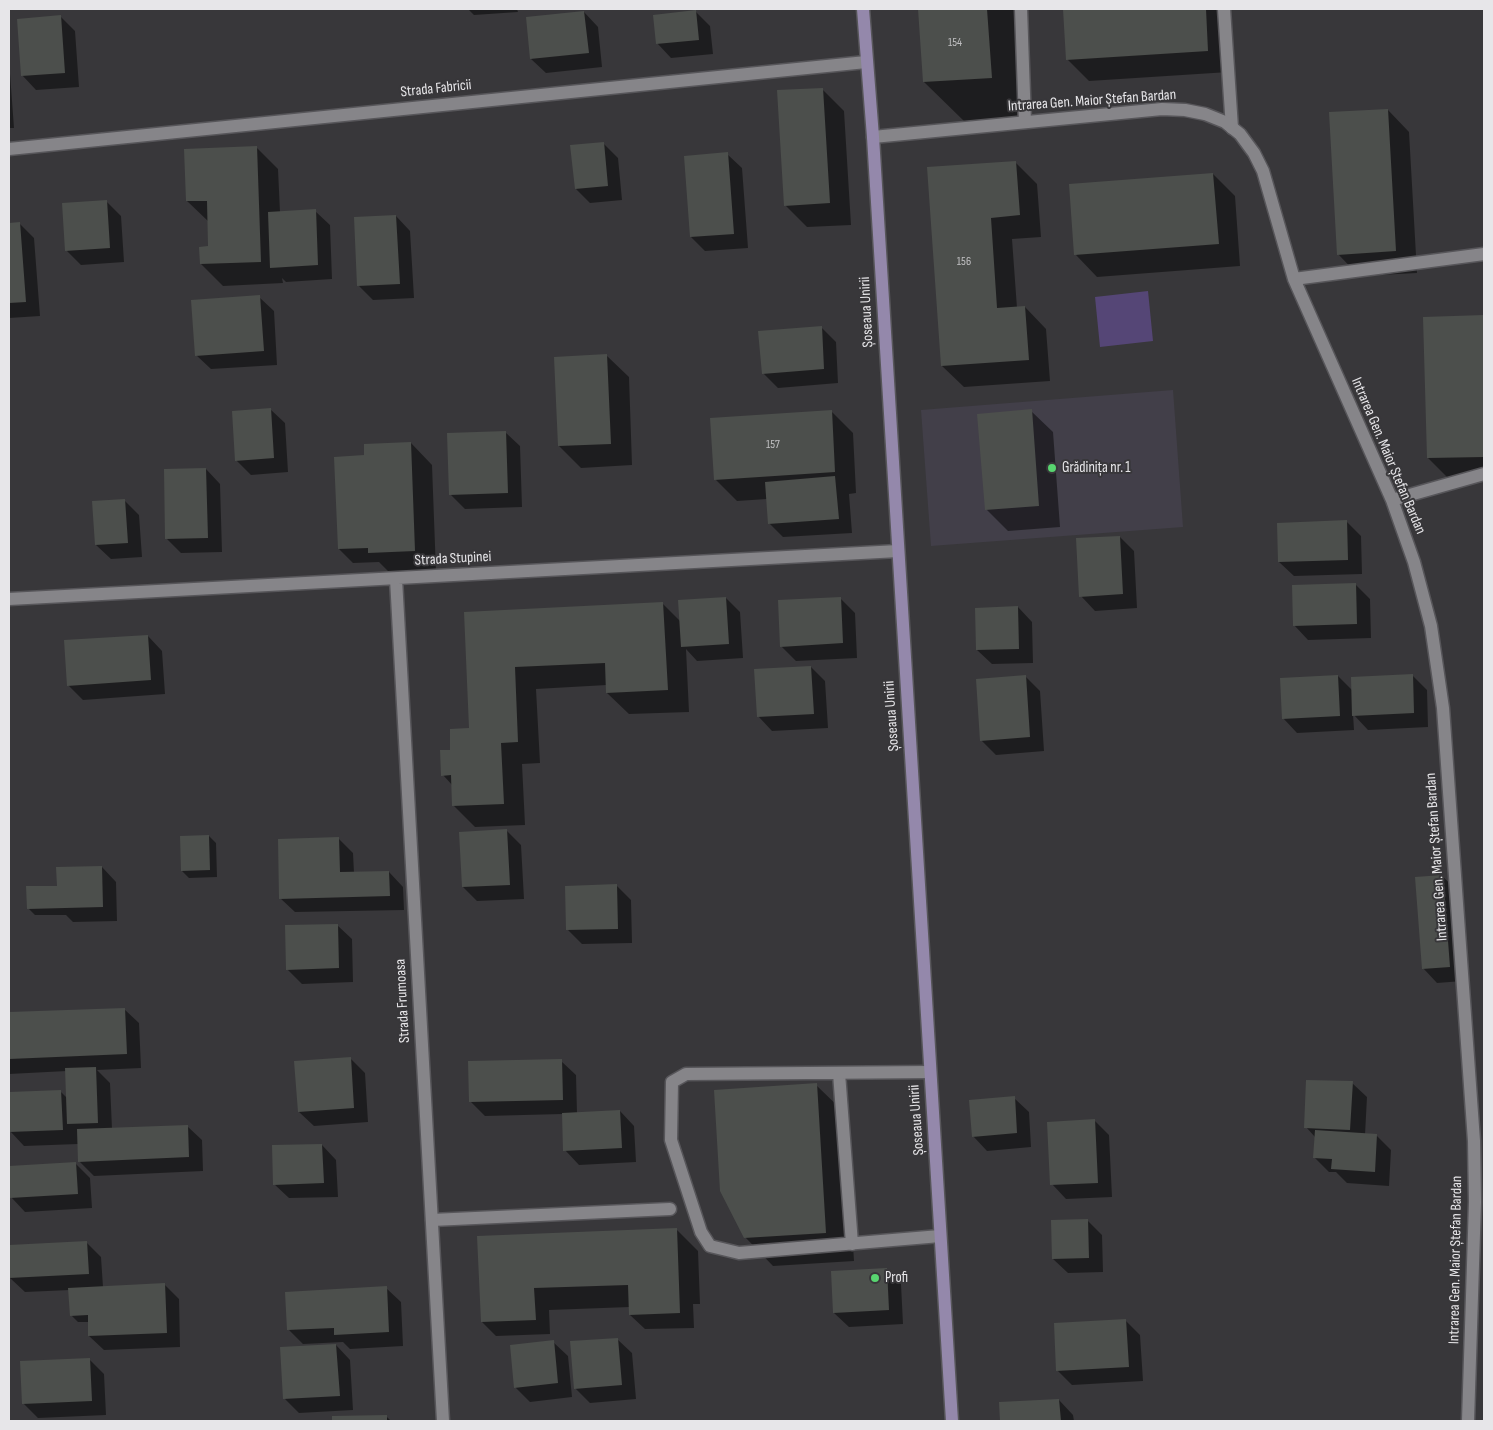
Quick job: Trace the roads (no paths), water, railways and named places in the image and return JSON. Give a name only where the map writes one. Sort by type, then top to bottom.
[{"type":"main road","name":"Șoseaua Unirii","points":[[863,9],[873,136],[952,1421]]},
{"type":"street","points":[[1021,9],[1025,122]]},
{"type":"street","points":[[1224,9],[1232,128]]},
{"type":"street","name":"Strada Fabricii","points":[[9,149],[866,62]]},
{"type":"street","name":"Intrarea Gen. Maior Ștefan Bardan","points":[[873,136],[1162,109],[1186,110],[1205,114],[1225,122],[1240,134],[1254,153],[1263,171],[1294,279],[1392,500],[1414,562],[1431,626],[1443,708],[1474,1141],[1475,1202],[1468,1421]]},
{"type":"street","points":[[1294,279],[1484,254]]},
{"type":"street","points":[[1392,500],[1484,474]]},
{"type":"street","name":"Strada Stupinei","points":[[9,599],[898,551]]},
{"type":"street","name":"Strada Frumoasa","points":[[396,579],[443,1421]]},
{"type":"street","points":[[930,1072],[686,1074],[672,1082],[671,1140],[701,1232],[710,1246],[739,1253],[940,1236]]},
{"type":"street","points":[[839,1073],[852,1244]]},
{"type":"street","points":[[432,1220],[670,1209]]},
{"type":"place","name":"Grădinița nr. 1","points":[[1052,468]]},
{"type":"place","name":"Profi","points":[[875,1278]]}]
